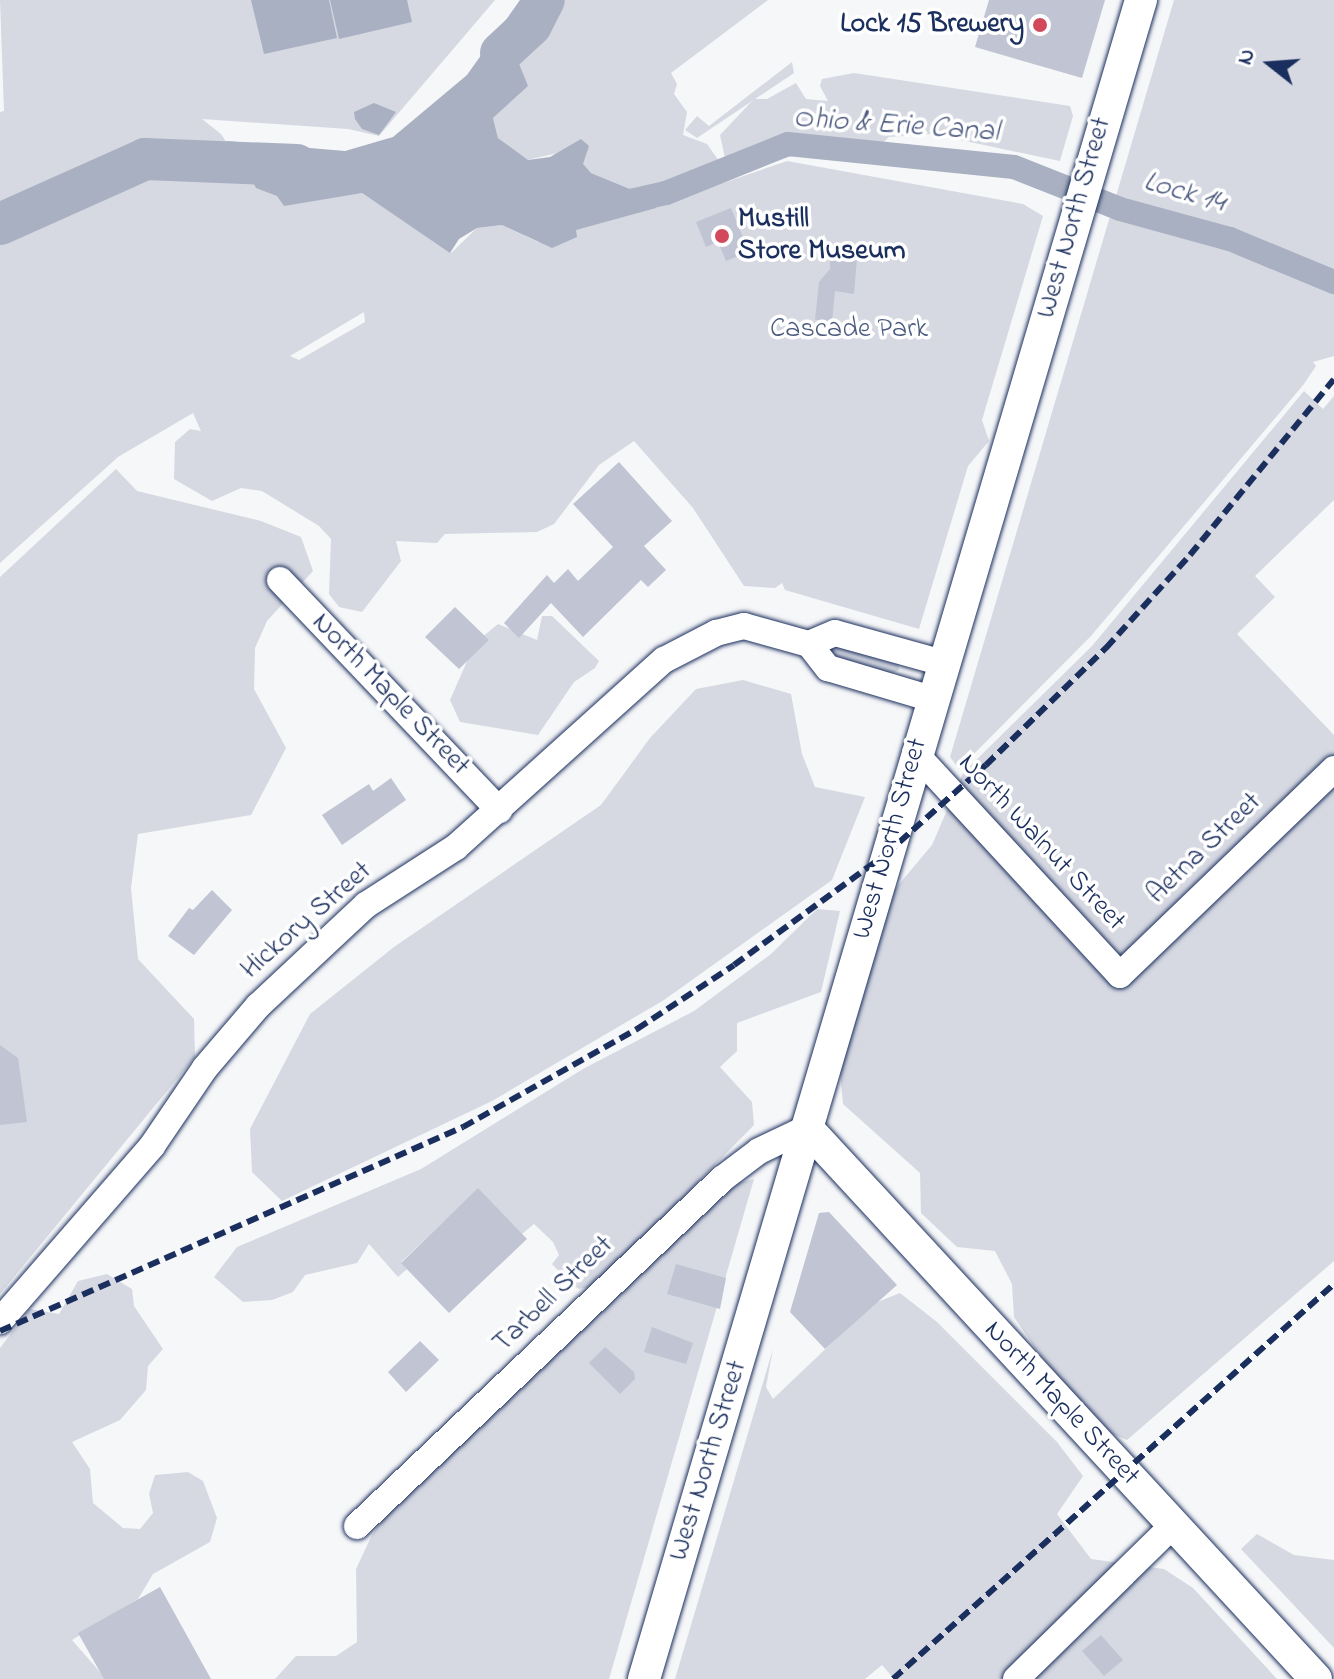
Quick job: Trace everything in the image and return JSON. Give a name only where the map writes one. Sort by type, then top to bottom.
[{"type":"street","name":"West North Street","points":[[644,1679],[915,753],[1141,0]]},
{"type":"street","name":"North Maple Street","points":[[280,580],[499,810]]},
{"type":"street","name":"Hickory Street","points":[[0,1321],[152,1146],[205,1068],[258,1006],[366,905],[456,847],[499,810],[638,679],[692,644],[744,626],[809,644],[828,668],[932,699]]},
{"type":"street","name":"Hickory Street","points":[[809,644],[835,633],[943,663]]},
{"type":"street","name":"North Walnut Street","points":[[915,753],[1120,975]]},
{"type":"street","name":"Aetna Street","points":[[1120,975],[1334,769]]},
{"type":"street","name":"North Maple Street","points":[[807,1128],[1316,1679]]},
{"type":"street","name":"Tarbell Street","points":[[357,1526],[722,1179],[759,1151],[807,1128]]},
{"type":"street","points":[[1016,1679],[1173,1525]]},
{"type":"green space","name":"Cascade Park","points":[[0,0],[495,0],[379,136],[348,129],[202,119],[221,134],[256,188],[313,200],[362,193],[451,253],[477,228],[502,225],[538,242],[630,189],[591,173],[567,151],[527,160],[498,138],[493,118],[527,86],[518,61],[544,0],[768,0],[671,73],[677,84],[674,94],[687,112],[683,135],[707,144],[719,161],[723,183],[787,161],[1023,204],[1043,216],[982,420],[989,441],[968,466],[919,629],[785,590],[782,583],[775,588],[744,586],[693,508],[634,441],[599,465],[554,524],[537,532],[445,534],[437,543],[396,541],[401,561],[362,612],[339,607],[329,594],[331,539],[319,526],[262,491],[241,488],[212,501],[174,479],[175,442],[190,429],[201,431],[193,413],[118,457],[0,563],[0,112],[4,111]],"holes":[[[364,312],[365,322],[299,360],[290,356]]]},
{"type":"green space","points":[[1174,0],[1334,0],[1334,356],[1313,362],[1316,366],[1304,384],[1091,636],[959,769],[950,757]]},
{"type":"green space","points":[[792,62],[794,73],[697,138],[685,130],[697,116],[709,126]]},
{"type":"green space","points":[[854,73],[1070,106],[1073,116],[1060,161],[932,134],[889,137],[867,158],[834,160],[815,151],[745,167],[725,158],[720,135],[754,99],[767,99],[796,83],[806,99],[828,101],[820,86],[822,79]]},
{"type":"green space","points":[[1304,391],[1323,409],[1334,396],[1334,500],[1255,576],[1275,597],[1237,634],[1334,735],[1334,1261],[1127,1440],[1103,1430],[1037,1351],[1014,1317],[1012,1284],[995,1251],[957,1247],[921,1213],[920,1173],[843,1104],[839,1062],[885,901],[932,845],[963,773],[1092,646]]},
{"type":"green space","points":[[116,469],[137,491],[261,521],[301,537],[313,571],[267,621],[255,648],[254,689],[286,748],[251,815],[138,834],[131,888],[138,959],[194,1019],[195,1057],[0,1294],[0,577]]},
{"type":"green space","points":[[542,616],[552,616],[599,661],[595,668],[574,682],[538,735],[460,722],[450,700],[475,643],[498,624],[537,640]]},
{"type":"green space","points":[[833,643],[898,662],[899,670],[889,675],[834,658],[829,650]]},
{"type":"green space","points":[[743,680],[791,694],[802,754],[815,787],[865,797],[832,880],[664,1000],[492,1101],[282,1201],[252,1172],[250,1129],[310,1014],[394,947],[601,805],[650,738],[696,689]]},
{"type":"green space","points":[[817,909],[840,911],[821,992],[737,1023],[737,1051],[720,1067],[752,1102],[754,1125],[596,1286],[579,1289],[570,1283],[552,1264],[559,1255],[553,1242],[534,1224],[522,1234],[478,1189],[401,1262],[407,1269],[398,1277],[369,1244],[357,1263],[305,1275],[293,1292],[272,1300],[243,1302],[214,1277],[237,1247],[421,1169],[583,1069],[694,1011],[771,954]]},
{"type":"green space","points":[[754,1179],[609,1679],[275,1679],[296,1656],[336,1656],[357,1642],[356,1569],[372,1535],[446,1429],[467,1440],[706,1208],[738,1183]]},
{"type":"green space","points":[[107,1274],[132,1289],[134,1306],[163,1349],[148,1366],[146,1390],[120,1420],[72,1442],[90,1469],[93,1503],[123,1528],[140,1529],[153,1513],[149,1494],[155,1475],[188,1472],[203,1481],[217,1518],[210,1542],[153,1574],[138,1599],[72,1640],[106,1679],[0,1679],[0,1348],[30,1309],[59,1314],[78,1281]]},
{"type":"green space","points":[[900,1293],[937,1322],[1057,1442],[1083,1476],[1057,1514],[1091,1559],[1164,1569],[1193,1588],[1277,1679],[894,1679],[882,1665],[865,1679],[675,1679],[773,1349],[766,1387],[773,1399],[836,1339],[850,1313]]},
{"type":"green space","points":[[1257,1534],[1294,1555],[1334,1560],[1334,1648],[1241,1549]]},
{"type":"water","points":[[251,0],[329,0],[337,38],[264,54]]},
{"type":"water","points":[[330,0],[407,0],[412,22],[339,39]]},
{"type":"water","points":[[520,0],[544,0],[518,61],[528,86],[493,118],[498,138],[528,160],[550,157],[581,139],[589,146],[583,164],[591,173],[630,189],[656,208],[576,230],[577,237],[552,248],[502,225],[477,228],[459,239],[450,253],[362,193],[284,206],[277,196],[256,188],[226,141],[345,151],[393,137],[467,75]]},
{"type":"water","points":[[374,103],[396,112],[379,135],[362,129],[355,119],[354,112]]},
{"type":"building","name":"Lock 15 Brewery","points":[[989,0],[1105,0],[1082,78],[975,47]]},
{"type":"building","name":"Mustill Store Museum","points":[[731,208],[749,252],[726,261],[718,242],[706,247],[696,222]]},
{"type":"building","points":[[830,256],[857,258],[854,294],[835,291],[832,321],[815,320],[819,282],[830,269]]},
{"type":"building","points":[[619,462],[672,521],[644,546],[666,570],[648,587],[641,580],[583,637],[551,603],[519,638],[504,623],[547,575],[554,583],[568,569],[578,581],[613,547],[573,504]]},
{"type":"building","points":[[455,607],[489,640],[459,669],[425,637]]},
{"type":"building","points":[[391,778],[406,800],[342,845],[322,815],[369,784],[373,791]]},
{"type":"building","points":[[212,890],[232,910],[194,955],[168,936],[189,908],[193,910]]},
{"type":"building","points":[[0,1045],[18,1058],[27,1122],[0,1125]]},
{"type":"building","points":[[478,1188],[527,1239],[449,1313],[401,1263]]},
{"type":"building","points":[[829,1212],[897,1285],[825,1349],[790,1312],[819,1213]]},
{"type":"building","points":[[676,1264],[726,1278],[720,1309],[667,1294]]},
{"type":"building","points":[[652,1327],[693,1343],[686,1364],[644,1352]]},
{"type":"building","points":[[420,1341],[439,1360],[406,1392],[388,1372]]},
{"type":"building","points":[[605,1347],[634,1372],[635,1379],[620,1394],[589,1363]]},
{"type":"building","points":[[160,1587],[211,1679],[104,1679],[78,1633]]},
{"type":"building","points":[[1101,1635],[1123,1660],[1104,1676],[1082,1651]]},
{"type":"waterway","points":[[501,53],[531,25],[544,0]]},
{"type":"waterway","name":"Ohio & Erie Canal","points":[[613,205],[666,193],[788,144],[1014,167],[1120,209],[1230,239],[1334,282]]},
{"type":"waterway","points":[[0,224],[145,159],[297,165]]},
{"type":"railway","points":[[0,1331],[463,1127],[637,1029],[734,965],[886,854],[986,765],[1106,648],[1190,555],[1334,379]]},
{"type":"railway","points":[[893,1679],[1334,1284]]},
{"type":"place","name":"Lock 15 Brewery","points":[[1040,25]]},
{"type":"place","name":"Mustill Store Museum","points":[[722,236]]},
{"type":"water label","name":"Lock 14","points":[[1184,193]]}]
